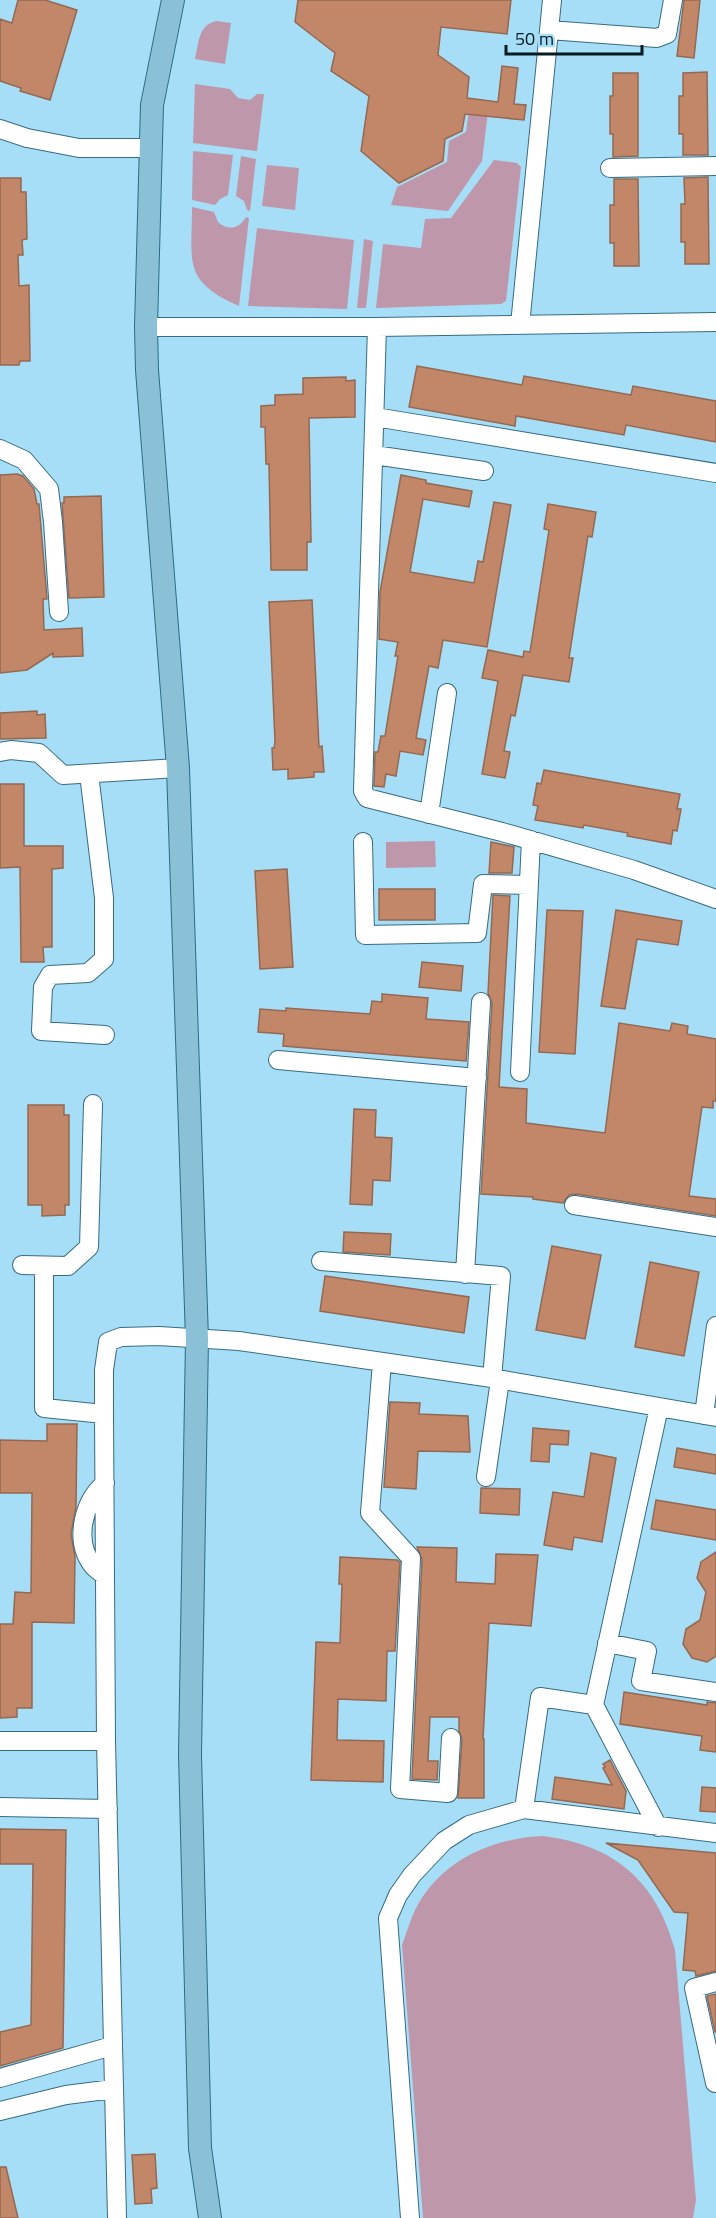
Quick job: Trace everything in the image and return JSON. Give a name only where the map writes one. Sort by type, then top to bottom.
[{"type":"main road","points":[[173,0],[152,105],[149,148],[146,327],[147,370],[178,768],[197,1339],[190,1754],[200,2148],[209,2218]]},
{"type":"street","points":[[520,325],[552,0]]},
{"type":"street","points":[[549,30],[657,38],[667,34],[673,0]]},
{"type":"street","points":[[0,129],[27,138],[79,148],[149,148]]},
{"type":"street","points":[[610,168],[716,166]]},
{"type":"street","points":[[146,327],[377,327],[716,322]]},
{"type":"street","points":[[377,327],[363,790],[367,798],[531,840],[634,870],[716,899]]},
{"type":"street","points":[[375,417],[716,473]]},
{"type":"street","points":[[0,449],[24,460],[49,489],[54,522],[59,612]]},
{"type":"street","points":[[374,455],[484,471]]},
{"type":"street","points":[[429,814],[447,693]]},
{"type":"street","points":[[0,752],[11,750],[39,753],[63,776],[178,768]]},
{"type":"street","points":[[89,774],[104,898],[104,959],[88,973],[50,975],[43,987],[41,1031],[105,1035]]},
{"type":"street","points":[[520,1072],[531,840]]},
{"type":"street","points":[[363,842],[365,934],[477,933],[483,884],[529,885]]},
{"type":"street","points":[[465,1274],[481,1002]]},
{"type":"street","points":[[278,1060],[477,1078]]},
{"type":"street","points":[[22,1265],[69,1266],[88,1247],[93,1104]]},
{"type":"street","points":[[574,1205],[716,1227]]},
{"type":"street","points":[[321,1261],[501,1276],[496,1379],[486,1477]]},
{"type":"street","points":[[44,1266],[44,1408],[104,1414]]},
{"type":"street","points":[[117,2218],[106,1741],[104,1414],[108,1342],[121,1336],[239,1341],[496,1379],[710,1416],[716,1326]]},
{"type":"street","points":[[382,1362],[370,1512],[411,1558],[400,1789],[448,1793],[451,1738]]},
{"type":"street","points":[[658,1827],[594,1705],[659,1407]]},
{"type":"street","points":[[607,1643],[647,1651],[641,1681],[716,1692]]},
{"type":"street","points":[[524,1809],[540,1698],[594,1705]]},
{"type":"street","points":[[0,1741],[106,1741]]},
{"type":"street","points":[[0,1807],[108,1809]]},
{"type":"street","points":[[410,2218],[388,1918],[398,1895],[411,1875],[444,1841],[469,1825],[524,1809],[716,1833]]},
{"type":"street","points":[[715,2083],[694,1988],[716,1982]]},
{"type":"street","points":[[0,2078],[112,2046]]},
{"type":"street","points":[[0,2110],[66,2095],[113,2089]]},
{"type":"shaded area","points":[[216,21],[231,23],[225,64],[195,59],[202,31],[210,23]]},
{"type":"shaded area","points":[[195,84],[230,89],[238,98],[250,100],[257,94],[264,94],[257,151],[193,143]]},
{"type":"shaded area","points":[[469,110],[488,112],[482,161],[448,211],[391,205],[397,187],[447,162],[449,141],[466,132]]},
{"type":"shaded area","points":[[193,151],[233,155],[228,195],[215,205],[192,200]]},
{"type":"shaded area","points":[[241,156],[256,159],[250,211],[247,210],[244,201],[236,196]]},
{"type":"shaded area","points":[[494,160],[517,163],[521,167],[506,301],[501,304],[376,308],[383,244],[421,248],[425,219],[451,218]]},
{"type":"shaded area","points":[[267,165],[299,168],[295,210],[262,206]]},
{"type":"shaded area","points":[[192,207],[214,212],[218,222],[229,228],[237,226],[246,217],[249,218],[239,306],[208,288],[194,268],[191,242]]},
{"type":"shaded area","points":[[257,228],[354,240],[347,309],[248,306]]},
{"type":"shaded area","points":[[364,239],[373,241],[366,308],[357,308]]},
{"type":"shaded area","points":[[435,841],[436,867],[386,868],[386,842]]},
{"type":"shaded area","points":[[543,1836],[591,1848],[628,1870],[644,1886],[667,1925],[675,1950],[696,2200],[693,2218],[423,2218],[402,1945],[415,1910],[438,1878],[453,1866],[486,1847]]},
{"type":"building","points":[[18,0],[45,0],[77,10],[50,100],[20,91],[21,88],[0,81],[0,19],[12,23]]},
{"type":"building","points":[[298,0],[511,0],[507,34],[441,27],[438,55],[469,77],[467,98],[498,102],[502,66],[518,68],[514,104],[526,105],[524,120],[465,114],[462,131],[445,139],[443,161],[399,183],[361,151],[369,96],[331,71],[335,53],[295,22]]},
{"type":"building","points":[[684,0],[700,0],[694,58],[677,56]]},
{"type":"building","points":[[707,72],[708,155],[683,155],[683,134],[679,134],[679,96],[683,96],[683,73]]},
{"type":"building","points":[[613,73],[638,73],[638,156],[613,157],[613,134],[610,134],[610,96],[613,96]]},
{"type":"building","points":[[708,177],[709,264],[685,264],[685,242],[681,242],[681,204],[685,204],[684,178]]},
{"type":"building","points":[[0,178],[21,178],[21,192],[26,192],[27,239],[22,240],[23,255],[18,255],[19,286],[29,285],[30,361],[20,361],[19,365],[0,365]]},
{"type":"building","points":[[614,179],[638,179],[639,266],[614,266],[614,243],[610,243],[610,205],[614,205]]},
{"type":"building","points":[[417,366],[522,385],[524,376],[631,395],[633,386],[716,401],[716,442],[626,425],[624,435],[516,416],[515,426],[409,407]]},
{"type":"building","points":[[346,377],[346,381],[355,380],[355,417],[309,418],[311,542],[307,542],[307,570],[271,570],[269,464],[266,464],[265,427],[261,427],[261,406],[275,405],[275,395],[303,394],[303,378]]},
{"type":"building","points":[[0,475],[23,476],[34,489],[37,504],[39,504],[47,599],[43,599],[44,630],[82,628],[83,656],[53,657],[53,653],[27,670],[0,673]]},
{"type":"building","points":[[401,475],[426,480],[426,483],[472,491],[469,507],[423,499],[410,572],[474,583],[478,561],[483,562],[494,502],[511,505],[487,647],[443,640],[438,668],[429,666],[416,738],[426,740],[423,755],[400,751],[396,776],[386,774],[384,787],[374,786],[375,752],[378,752],[381,736],[385,736],[398,656],[395,656],[398,642],[379,639],[380,592]]},
{"type":"building","points":[[101,496],[104,597],[69,598],[62,503],[64,503],[64,497]]},
{"type":"building","points":[[548,504],[596,512],[592,537],[588,536],[569,658],[573,658],[569,682],[523,675],[515,716],[511,715],[504,751],[510,752],[505,778],[482,774],[498,681],[482,678],[488,650],[523,657],[524,651],[530,652],[549,530],[544,529]]},
{"type":"building","points":[[312,600],[319,747],[322,746],[324,772],[314,772],[314,777],[288,779],[288,769],[273,770],[272,748],[274,748],[275,741],[269,602]]},
{"type":"building","points":[[37,711],[37,715],[45,714],[46,738],[0,739],[0,713]]},
{"type":"building","points":[[544,770],[680,794],[677,809],[681,809],[677,831],[673,830],[671,844],[584,825],[583,828],[535,820],[538,806],[533,805],[537,783],[541,784]]},
{"type":"building","points":[[0,784],[24,784],[24,846],[63,846],[63,868],[52,869],[52,947],[43,947],[44,962],[21,962],[20,867],[0,868]]},
{"type":"building","points":[[491,842],[514,847],[512,873],[489,873]]},
{"type":"building","points":[[287,869],[293,967],[260,969],[255,871]]},
{"type":"building","points":[[379,889],[435,889],[435,920],[379,920]]},
{"type":"building","points":[[493,895],[510,896],[499,1087],[527,1089],[526,1123],[605,1133],[619,1023],[670,1031],[672,1023],[688,1026],[687,1034],[716,1039],[716,1101],[713,1101],[713,1108],[702,1107],[689,1196],[716,1199],[716,1216],[576,1194],[569,1195],[563,1203],[533,1199],[533,1197],[481,1194],[492,1003],[488,993]]},
{"type":"building","points":[[547,910],[583,911],[575,1054],[539,1052]]},
{"type":"building","points":[[616,910],[682,921],[678,945],[637,939],[625,1009],[601,1006]]},
{"type":"building","points":[[422,962],[463,966],[461,991],[419,987]]},
{"type":"building","points":[[382,994],[428,998],[426,1019],[469,1022],[466,1061],[283,1046],[284,1034],[258,1032],[260,1009],[286,1011],[286,1008],[370,1014],[372,1001],[382,1002]]},
{"type":"building","points":[[28,1105],[64,1105],[64,1115],[69,1115],[69,1205],[65,1205],[65,1215],[42,1216],[42,1205],[28,1205]]},
{"type":"building","points":[[354,1109],[376,1110],[375,1137],[392,1138],[390,1181],[373,1180],[372,1205],[350,1204]]},
{"type":"building","points":[[344,1232],[391,1234],[390,1255],[343,1252]]},
{"type":"building","points":[[552,1246],[601,1255],[585,1339],[536,1330]]},
{"type":"building","points":[[650,1262],[699,1272],[684,1356],[635,1347]]},
{"type":"building","points":[[325,1276],[469,1297],[464,1333],[320,1311]]},
{"type":"building","points":[[390,1402],[420,1403],[419,1414],[468,1416],[470,1452],[418,1451],[416,1489],[384,1487]]},
{"type":"building","points":[[47,1424],[77,1424],[76,1507],[71,1534],[75,1556],[74,1623],[32,1622],[32,1708],[17,1708],[17,1717],[0,1718],[0,1624],[13,1624],[15,1592],[31,1593],[32,1493],[0,1493],[0,1440],[47,1441]]},
{"type":"building","points":[[533,1428],[569,1431],[568,1445],[550,1444],[549,1462],[531,1461]]},
{"type":"building","points":[[677,1448],[716,1455],[716,1474],[674,1467]]},
{"type":"building","points":[[591,1453],[616,1458],[602,1542],[574,1537],[572,1550],[544,1545],[553,1492],[584,1497]]},
{"type":"building","points":[[481,1488],[520,1489],[519,1515],[480,1513]]},
{"type":"building","points":[[656,1500],[716,1510],[716,1540],[651,1529]]},
{"type":"building","points":[[417,1547],[457,1548],[456,1582],[495,1584],[496,1554],[538,1555],[531,1626],[489,1623],[483,1739],[484,1798],[458,1798],[462,1739],[459,1731],[459,1717],[430,1717],[428,1761],[438,1761],[437,1780],[412,1779],[422,1559]]},
{"type":"building","points":[[716,1552],[716,1656],[707,1662],[692,1658],[683,1644],[686,1629],[700,1620],[706,1592],[697,1578],[701,1562]]},
{"type":"building","points":[[340,1557],[400,1562],[395,1651],[387,1651],[386,1701],[338,1699],[337,1740],[384,1741],[383,1782],[311,1780],[316,1642],[340,1643],[342,1584],[339,1584]]},
{"type":"building","points":[[624,1692],[707,1705],[707,1702],[716,1703],[716,1752],[700,1750],[702,1736],[620,1724]]},
{"type":"building","points":[[610,1760],[626,1791],[624,1809],[552,1799],[555,1777],[612,1785],[603,1768],[605,1767],[603,1764]]},
{"type":"building","points":[[702,1787],[716,1788],[716,1812],[700,1811]]},
{"type":"building","points":[[0,1829],[66,1830],[63,2048],[0,2066],[0,2032],[31,2025],[33,1864],[0,1864]]},
{"type":"building","points":[[606,1843],[716,1853],[716,1971],[696,1976],[695,1971],[683,1970],[688,1913],[674,1912],[638,1860]]},
{"type":"building","points":[[716,1994],[716,2032],[715,2032],[707,1996]]},
{"type":"building","points":[[155,2154],[157,2188],[151,2189],[152,2203],[135,2204],[132,2155]]},
{"type":"building","points":[[0,2167],[6,2167],[18,2218],[0,2218]]}]
